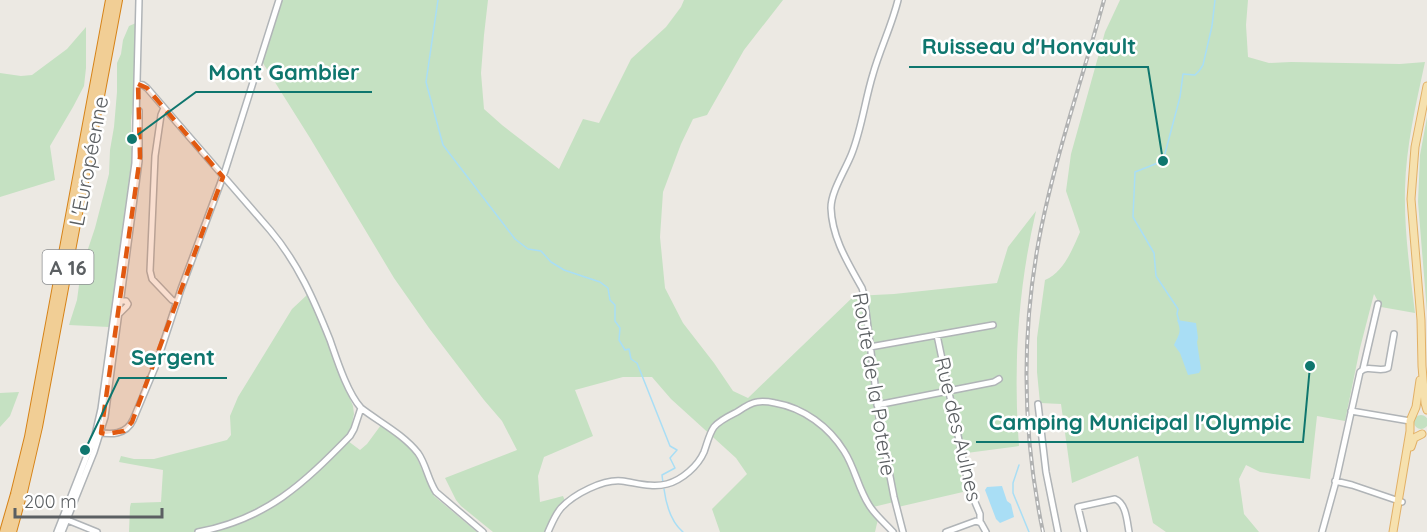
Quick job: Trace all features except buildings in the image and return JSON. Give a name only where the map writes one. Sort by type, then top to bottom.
[{"type":"highway","name":"L'Européenne","points":[[4,532],[32,419],[110,0]]},
{"type":"highway","name":"L'Européenne","points":[[12,532],[42,408],[118,0]]},
{"type":"main road","points":[[1414,413],[1427,411],[1424,399],[1412,189],[1415,142],[1427,86]]},
{"type":"main road","points":[[1396,532],[1410,423],[1418,396],[1422,366]]},
{"type":"main road","points":[[1410,423],[1415,432],[1425,434]]},
{"type":"main road","points":[[1400,502],[1412,443],[1415,437],[1425,434]]},
{"type":"street","points":[[98,432],[118,301],[135,159],[139,0]]},
{"type":"street","points":[[98,432],[117,433],[131,424],[156,365],[223,177],[279,0]]},
{"type":"street","name":"Route de la Poterie","points":[[898,0],[875,67],[852,152],[834,192],[831,205],[833,225],[840,246],[863,291],[885,454],[903,532]]},
{"type":"street","points":[[138,84],[147,88],[270,230],[296,266],[315,303],[352,395],[361,408],[398,434],[413,448],[421,458],[432,486],[438,494],[483,532]]},
{"type":"street","points":[[164,108],[160,121],[155,162],[150,271],[152,279],[172,300],[177,302]]},
{"type":"street","points":[[62,532],[105,412],[119,314],[128,305],[126,302],[118,301]]},
{"type":"street","points":[[1322,532],[1378,304]]},
{"type":"street","points":[[870,347],[993,325]]},
{"type":"street","points":[[1363,369],[1384,370],[1388,368],[1394,334]]},
{"type":"street","name":"Rue des Aulnes","points":[[937,335],[969,488],[980,514],[980,522],[986,532]]},
{"type":"street","points":[[877,405],[994,382],[999,379]]},
{"type":"street","points":[[548,532],[555,517],[564,506],[579,494],[601,484],[618,481],[662,485],[681,478],[700,458],[711,431],[716,425],[761,401],[783,404],[800,410],[827,430],[846,455],[868,505],[893,532]]},
{"type":"street","points":[[1038,404],[1046,472],[1058,532]]},
{"type":"street","points":[[198,532],[248,518],[285,496],[350,435],[361,408]]},
{"type":"street","points":[[1351,411],[1410,423]]},
{"type":"street","points":[[1335,482],[1352,485],[1400,502]]},
{"type":"street","points":[[1084,532],[1078,507],[1117,499],[1122,504],[1129,532]]},
{"type":"street","points":[[57,532],[65,519]]},
{"type":"street","points":[[65,519],[97,532]]},
{"type":"street","points":[[946,532],[980,522]]},
{"type":"highlighted area","points":[[138,84],[147,88],[223,177],[132,422],[124,431],[106,434],[101,433],[140,157]]},
{"type":"green space","points":[[279,0],[488,0],[481,73],[484,109],[559,169],[583,119],[599,123],[631,59],[666,27],[684,0],[783,0],[744,50],[707,115],[693,119],[663,192],[660,237],[665,288],[683,323],[733,391],[748,398],[854,296],[997,283],[1008,247],[1036,211],[1025,269],[1018,328],[1019,446],[959,454],[963,492],[898,507],[898,501],[869,508],[878,519],[875,532],[720,532],[712,509],[747,474],[736,458],[671,399],[652,377],[623,377],[575,390],[593,436],[544,457],[538,476],[540,502],[563,496],[565,501],[557,508],[546,532],[493,532],[461,506],[445,478],[517,450],[502,421],[429,328],[394,278],[261,60]]},
{"type":"green space","points":[[1120,0],[1248,0],[1246,25],[1248,57],[1269,63],[1400,64],[1425,62],[1409,141],[1405,189],[1406,235],[1415,313],[1381,307],[1374,294],[1345,421],[1317,416],[1310,479],[1260,472],[1246,465],[1239,479],[1244,514],[1259,532],[1166,532],[1153,523],[1138,456],[1072,483],[1061,404],[1040,403],[1037,338],[1045,280],[1062,266],[1080,232],[1066,191],[1071,154],[1105,32]]},
{"type":"green space","points":[[136,23],[131,121],[133,150],[109,327],[69,325],[77,300],[81,270],[109,174],[117,92],[117,63],[129,26]]},
{"type":"green space","points":[[86,27],[84,86],[50,146],[55,180],[0,197],[0,73],[32,75],[67,49]]},
{"type":"green space","points":[[1427,117],[1427,312],[1418,202],[1420,155]]},
{"type":"green space","points":[[307,295],[353,406],[354,414],[348,441],[360,450],[381,425],[415,454],[434,496],[477,532],[129,532],[131,503],[161,502],[163,470],[119,462],[121,456],[134,459],[154,459],[227,440],[231,435],[230,416],[238,397],[292,309]]},
{"type":"green space","points":[[19,392],[10,416],[0,427],[0,393]]},
{"type":"green space","points":[[1418,415],[1424,415],[1428,422],[1424,429],[1418,429],[1414,425],[1414,419]]},
{"type":"water","points":[[1177,320],[1196,323],[1201,369],[1199,373],[1188,375],[1180,353],[1174,345],[1180,330]]},
{"type":"water","points":[[1002,486],[1007,501],[1011,504],[1014,517],[1000,523],[996,519],[985,490],[987,487]]},
{"type":"waterway","points":[[438,0],[426,82],[443,145],[515,239],[528,249],[541,251],[551,262],[564,270],[600,282],[608,288],[610,300],[615,305],[615,321],[620,328],[619,340],[625,350],[629,349],[631,359],[637,363],[670,446],[677,450],[670,458],[675,468],[662,475],[663,483]]},
{"type":"waterway","points":[[1179,321],[1178,309],[1156,276],[1154,253],[1133,217],[1135,172],[1163,161],[1180,97],[1183,74],[1195,75],[1203,65],[1215,0]]},
{"type":"waterway","points":[[1019,465],[1013,483],[1013,493],[1029,532]]},
{"type":"waterway","points":[[664,489],[670,512],[675,523],[683,532]]},
{"type":"railway","points":[[1043,532],[1031,457],[1028,419],[1027,342],[1034,267],[1047,200],[1062,142],[1104,0]]},
{"type":"place","name":"Mont Gambier","points":[[132,139]]},
{"type":"place","name":"Ruisseau d'Honvault","points":[[1163,161]]},
{"type":"place","name":"Camping Municipal l'Olympic","points":[[1310,366]]},
{"type":"place","name":"Sergent","points":[[85,450]]}]
